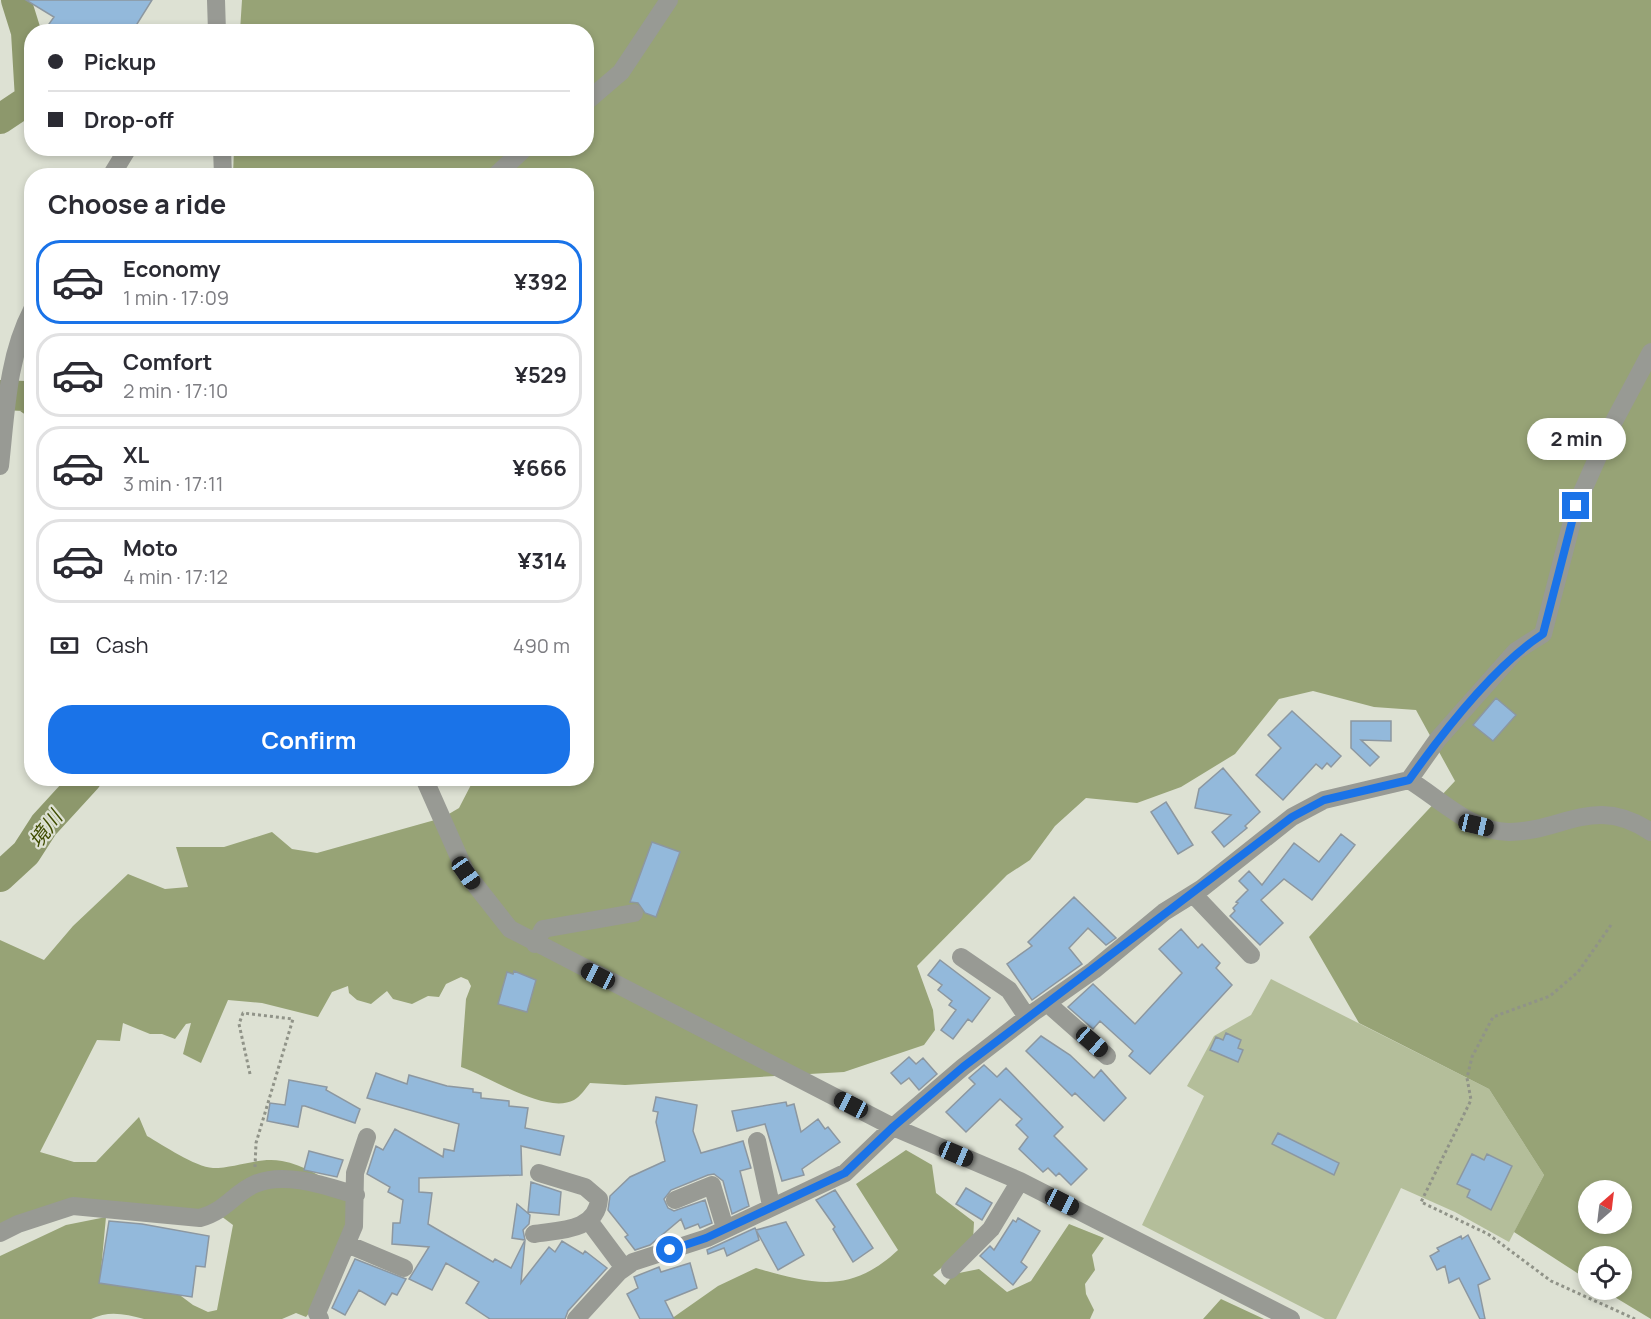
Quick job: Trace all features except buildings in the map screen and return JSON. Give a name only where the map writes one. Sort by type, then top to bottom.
[{"type":"street","points":[[216,0],[217,24]]},
{"type":"street","points":[[594,95],[621,72],[669,0]]},
{"type":"street","points":[[504,168],[516,156]]},
{"type":"street","points":[[0,466],[8,381],[24,325]]},
{"type":"street","points":[[576,1319],[624,1268],[633,1262],[706,1238],[771,1205],[845,1173],[893,1127],[1027,1017],[1094,970],[1164,912],[1193,894],[1292,817],[1324,800],[1409,780],[1438,739],[1516,651],[1543,634],[1576,506],[1611,427],[1651,352]]},
{"type":"street","points":[[1409,780],[1476,825],[1508,832],[1558,823],[1582,815],[1610,816],[1636,822],[1651,832]]},
{"type":"street","points":[[428,786],[466,873],[510,929],[535,944],[893,1127],[1020,1181],[1291,1319]]},
{"type":"street","points":[[1193,894],[1251,955]]},
{"type":"street","points":[[535,944],[543,929],[634,913]]},
{"type":"street","points":[[961,957],[1009,990],[1027,1017]]},
{"type":"street","points":[[1047,1003],[1107,1056]]},
{"type":"street","points":[[320,1319],[316,1313],[320,1302],[354,1226],[355,1173],[367,1137]]},
{"type":"street","points":[[758,1141],[771,1205]]},
{"type":"street","points":[[534,1234],[589,1221],[598,1210],[599,1200],[585,1187],[539,1173]]},
{"type":"street","points":[[0,1233],[45,1214],[73,1206],[200,1218],[217,1213],[254,1184],[278,1179],[314,1183],[356,1195]]},
{"type":"street","points":[[950,1270],[991,1229],[1020,1181]]},
{"type":"street","points":[[675,1200],[712,1185],[725,1228]]},
{"type":"street","points":[[589,1221],[624,1268]]},
{"type":"street","points":[[347,1244],[404,1268]]},
{"type":"path","points":[[1611,925],[1578,972],[1550,996],[1493,1017],[1472,1057],[1467,1077],[1471,1100],[1421,1202],[1488,1234],[1551,1281],[1635,1319]]},
{"type":"path","points":[[250,1074],[239,1024],[243,1013],[293,1019],[256,1143],[254,1184]]},
{"type":"green space","points":[[242,0],[1651,0],[1651,1319],[1620,1300],[1632,1300],[1632,1246],[1578,1246],[1578,1274],[1514,1232],[1544,1175],[1489,1089],[1359,1023],[1309,937],[1455,781],[1416,710],[1374,707],[1313,691],[1279,699],[1235,754],[1181,787],[1137,803],[1086,798],[1055,826],[1030,860],[1007,875],[917,966],[933,1010],[935,1030],[924,1045],[844,1072],[625,1085],[590,1083],[574,1100],[562,1103],[533,1099],[461,1067],[466,999],[471,986],[468,980],[461,977],[446,984],[439,997],[428,996],[412,1004],[393,999],[387,991],[371,1004],[357,1000],[349,993],[348,986],[332,992],[318,1017],[262,1003],[228,1000],[201,1063],[183,1054],[191,1023],[186,1024],[175,1039],[162,1034],[150,1034],[123,1023],[120,1041],[97,1040],[40,1152],[74,1162],[96,1162],[139,1117],[147,1136],[197,1164],[213,1168],[264,1160],[282,1161],[306,1169],[345,1189],[349,1228],[315,1305],[306,1317],[296,1313],[282,1319],[144,1319],[124,1314],[104,1314],[91,1319],[0,1319],[0,1256],[66,1225],[106,1217],[101,1270],[165,1284],[193,1305],[208,1312],[217,1310],[233,1225],[217,1213],[94,1209],[0,1233],[0,940],[44,960],[73,926],[128,874],[165,889],[188,887],[176,847],[224,847],[272,832],[292,849],[317,853],[442,818],[459,808],[470,786],[594,786],[594,168],[233,168],[234,156],[594,156],[594,24],[240,24]]},
{"type":"green space","points":[[1271,979],[1489,1089],[1544,1175],[1509,1242],[1455,1212],[1401,1188],[1336,1319],[1325,1319],[1142,1225],[1204,1096],[1187,1086],[1214,1036],[1251,1015]]},
{"type":"green space","points":[[906,1150],[932,1165],[936,1193],[974,1222],[973,1241],[933,1275],[945,1285],[954,1274],[979,1269],[1007,1292],[1031,1281],[1069,1224],[1104,1238],[1092,1255],[1095,1270],[1085,1284],[1086,1294],[1094,1310],[1090,1319],[671,1319],[718,1286],[756,1268],[795,1278],[830,1282],[847,1280],[864,1274],[880,1264],[898,1250],[856,1184]]},
{"type":"green space","points":[[1221,1299],[1264,1319],[1203,1319]]},
{"type":"waterway","name":"境川","points":[[16,0],[24,26]]},
{"type":"waterway","name":"境川","points":[[0,119],[24,103]]},
{"type":"waterway","name":"境川","points":[[0,395],[24,396]]},
{"type":"waterway","name":"境川","points":[[0,877],[26,853],[44,825],[80,786]]},
{"type":"route","points":[[670,1250],[706,1238],[845,1173],[893,1127],[963,1067],[1034,1012],[1094,970],[1164,912],[1201,889],[1292,817],[1324,800],[1409,780],[1438,739],[1516,651],[1543,634],[1576,506]]}]
